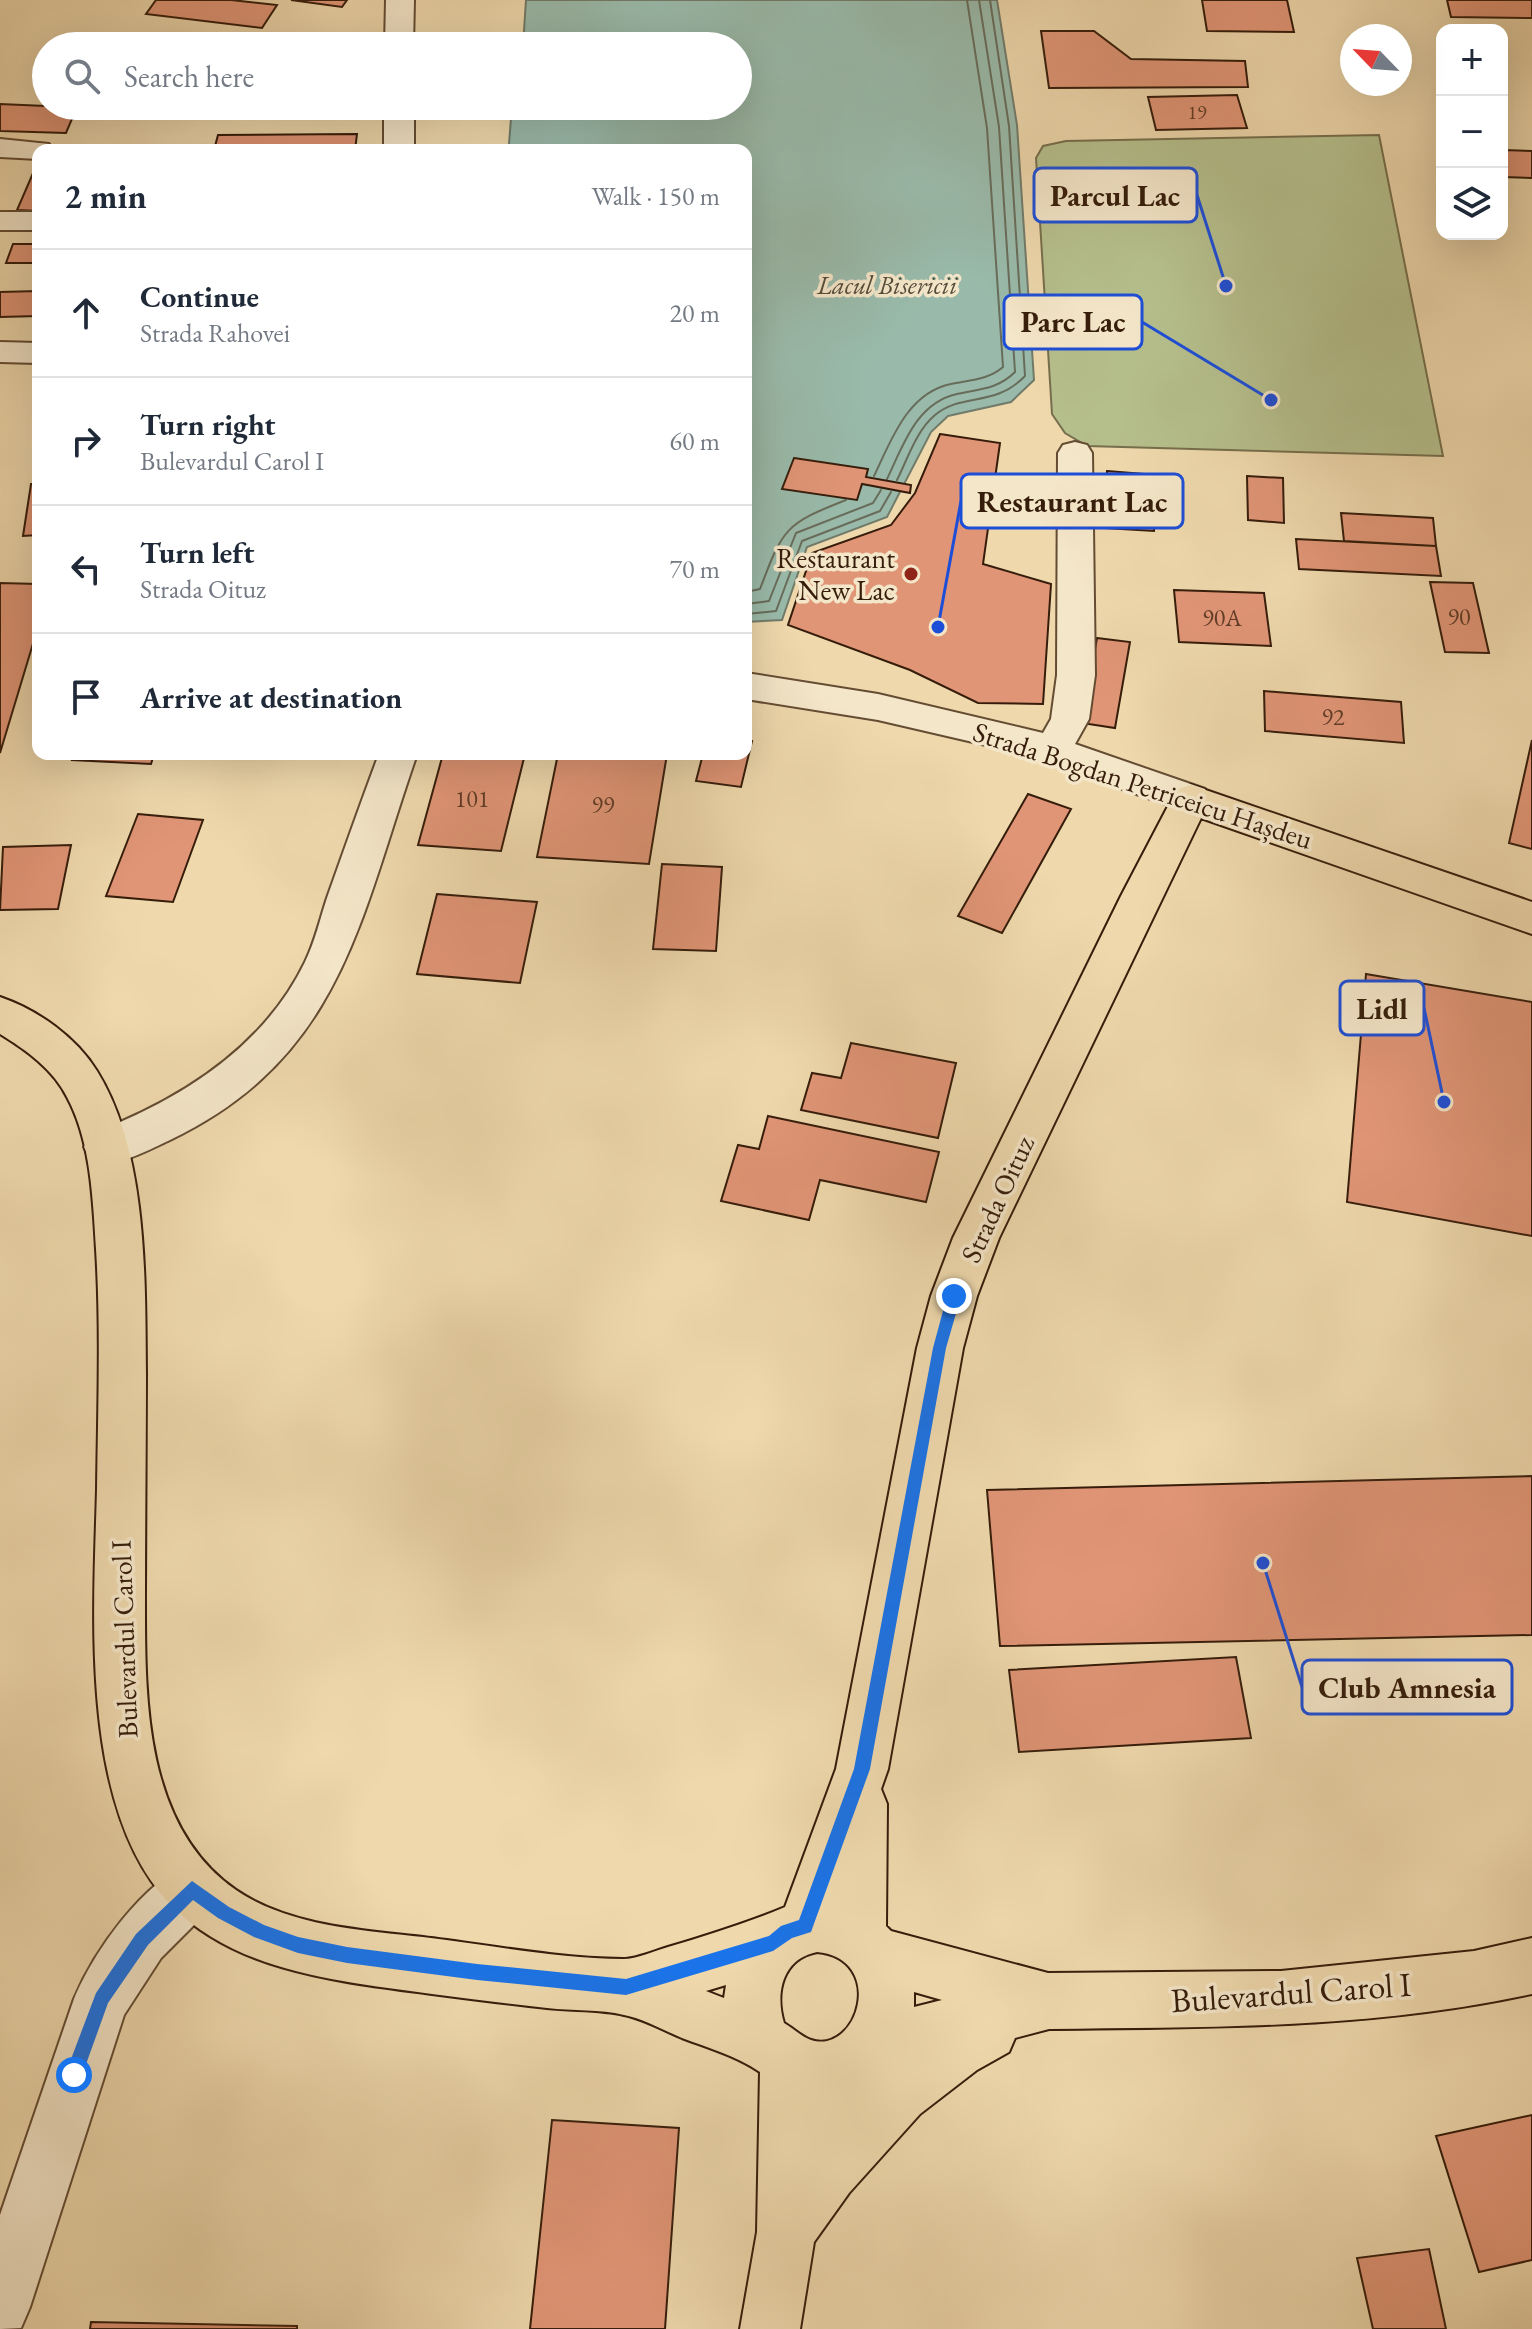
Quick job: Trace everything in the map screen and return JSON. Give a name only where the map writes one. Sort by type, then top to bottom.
[{"type":"main road","name":"Strada Bogdan Petriceicu Hașdeu","points":[[1191,799],[1532,918]]},
{"type":"main road","name":"Strada Oituz","points":[[867,1945],[862,1769],[940,1348],[954,1296],[983,1224],[1146,884],[1191,799]]},
{"type":"main road","name":"Bulevardul Carol I","points":[[0,1014],[38,1036],[66,1060],[86,1090],[106,1147],[121,1270],[120,1691],[129,1762],[148,1819],[168,1859],[192,1889],[224,1913],[260,1932],[298,1945],[347,1955],[626,1987],[776,2051],[803,2067],[819,2070],[836,2068],[860,2054],[1049,2001],[1281,1999],[1474,1979],[1532,1966]]},
{"type":"main road","name":"Strada Oituz","points":[[789,1934],[862,1769]]},
{"type":"main road","name":"Bulevardul Carol I","points":[[626,1987],[789,1934],[842,1928],[867,1945],[1049,2001]]},
{"type":"main road","points":[[786,2232],[776,2051],[752,2001],[757,1970],[789,1934]]},
{"type":"main road","points":[[770,2329],[786,2232],[825,2116],[860,2054],[883,2026],[888,2002],[885,1976],[867,1945]]},
{"type":"main road","points":[[786,2232],[848,2147],[909,2083],[947,2055],[1049,2001]]},
{"type":"street","points":[[399,32],[400,0]]},
{"type":"street","points":[[399,120],[399,144]]},
{"type":"street","points":[[0,148],[32,150]]},
{"type":"street","points":[[0,221],[32,221]]},
{"type":"street","points":[[0,352],[32,353]]},
{"type":"street","points":[[1053,750],[1070,719],[1076,675],[1075,453]]},
{"type":"street","name":"Strada Bogdan Petriceicu Hașdeu","points":[[752,687],[924,717],[1053,750],[1191,799]]},
{"type":"street","points":[[106,1147],[169,1122],[234,1081],[267,1051],[292,1021],[322,970],[396,760]]},
{"type":"street","points":[[0,2307],[74,2075],[102,1999],[142,1939],[192,1889]]},
{"type":"green space","points":[[1379,135],[1443,456],[1087,446],[1065,433],[1052,414],[1036,158],[1043,146],[1066,141]]},
{"type":"water","name":"Lacul Bisericii","points":[[526,0],[997,0],[1017,125],[1034,380],[1011,402],[948,416],[931,432],[887,517],[807,547],[782,620],[752,622],[752,144],[509,144],[511,120],[752,120],[752,32],[524,32]]},
{"type":"building","points":[[156,0],[231,0],[277,5],[262,28],[146,14]]},
{"type":"building","points":[[291,0],[347,0],[342,7]]},
{"type":"building","points":[[1202,0],[1287,0],[1294,32],[1207,31]]},
{"type":"building","points":[[1447,0],[1532,0],[1532,18],[1451,17]]},
{"type":"building","points":[[1041,31],[1094,31],[1131,59],[1245,61],[1248,87],[1049,88]]},
{"type":"building","points":[[1237,95],[1247,128],[1156,130],[1148,97]]},
{"type":"building","points":[[0,104],[32,105],[32,120],[72,120],[66,133],[0,131]]},
{"type":"building","points":[[357,134],[356,144],[216,144],[218,135]]},
{"type":"building","points":[[1508,150],[1532,151],[1532,178],[1508,177]]},
{"type":"building","points":[[32,176],[32,211],[17,210]]},
{"type":"building","points":[[13,244],[32,244],[32,263],[6,263]]},
{"type":"building","points":[[32,291],[32,316],[0,317],[0,292]]},
{"type":"building","name":"Restaurant New Lac","points":[[940,434],[1000,443],[983,564],[1051,584],[1043,704],[978,703],[910,670],[788,625],[812,553],[891,525],[915,493]]},
{"type":"building","points":[[794,458],[868,469],[866,477],[911,485],[910,493],[862,484],[857,500],[782,489]]},
{"type":"building","points":[[1107,471],[1156,475],[1154,531],[1105,528]]},
{"type":"building","points":[[1247,476],[1283,478],[1284,523],[1248,520]]},
{"type":"building","points":[[31,484],[32,484],[32,535],[23,536]]},
{"type":"building","points":[[1341,513],[1433,518],[1436,546],[1344,541]]},
{"type":"building","points":[[1296,539],[1436,546],[1441,576],[1299,569]]},
{"type":"building","points":[[1430,582],[1473,583],[1489,653],[1445,652]]},
{"type":"building","points":[[0,583],[32,584],[32,647],[0,753]]},
{"type":"building","points":[[1174,590],[1264,593],[1271,646],[1179,642]]},
{"type":"building","points":[[1097,638],[1130,642],[1115,728],[1082,723]]},
{"type":"building","points":[[1264,691],[1401,702],[1404,743],[1265,731]]},
{"type":"building","points":[[1532,740],[1532,849],[1509,843]]},
{"type":"building","points":[[72,760],[152,760],[151,764]]},
{"type":"building","points":[[441,760],[524,760],[501,851],[418,845]]},
{"type":"building","points":[[557,760],[666,760],[649,864],[537,857]]},
{"type":"building","points":[[701,760],[747,760],[741,787],[696,781]]},
{"type":"building","points":[[1028,794],[1071,809],[1002,933],[958,916]]},
{"type":"building","points":[[138,814],[203,820],[173,902],[106,896]]},
{"type":"building","points":[[71,845],[58,909],[0,910],[3,847]]},
{"type":"building","points":[[662,864],[722,867],[716,951],[653,949]]},
{"type":"building","points":[[437,894],[537,902],[520,983],[417,974]]},
{"type":"building","points":[[1366,974],[1532,1002],[1532,1236],[1347,1202]]},
{"type":"building","points":[[851,1043],[956,1063],[938,1138],[801,1110],[812,1073],[841,1078]]},
{"type":"building","points":[[768,1116],[939,1152],[926,1202],[820,1180],[809,1220],[721,1201],[738,1145],[759,1149]]},
{"type":"building","points":[[1532,1476],[1532,1635],[1000,1646],[987,1490]]},
{"type":"building","points":[[1236,1657],[1251,1738],[1019,1752],[1009,1670]]},
{"type":"building","points":[[1532,2115],[1532,2260],[1479,2272],[1436,2136]]},
{"type":"building","points":[[552,2120],[679,2128],[665,2329],[530,2329]]},
{"type":"building","points":[[1429,2249],[1446,2329],[1373,2329],[1357,2258]]},
{"type":"building","points":[[91,2322],[297,2326],[297,2329],[90,2329]]},
{"type":"place","name":"Parcul Lac","points":[[1226,286]]},
{"type":"place","name":"Parc Lac","points":[[1271,400]]},
{"type":"place","name":"Restaurant New Lac","points":[[911,574]]},
{"type":"place","name":"Restaurant Lac","points":[[938,627]]},
{"type":"place","name":"Lidl","points":[[1444,1102]]},
{"type":"place","name":"Club Amnesia","points":[[1263,1563]]},
{"type":"route","points":[[74,2075],[102,1999],[142,1939],[192,1889],[224,1913],[260,1932],[298,1945],[347,1955],[477,1972],[626,1987],[773,1943],[787,1932],[805,1926],[862,1769],[940,1348],[954,1296]]}]
